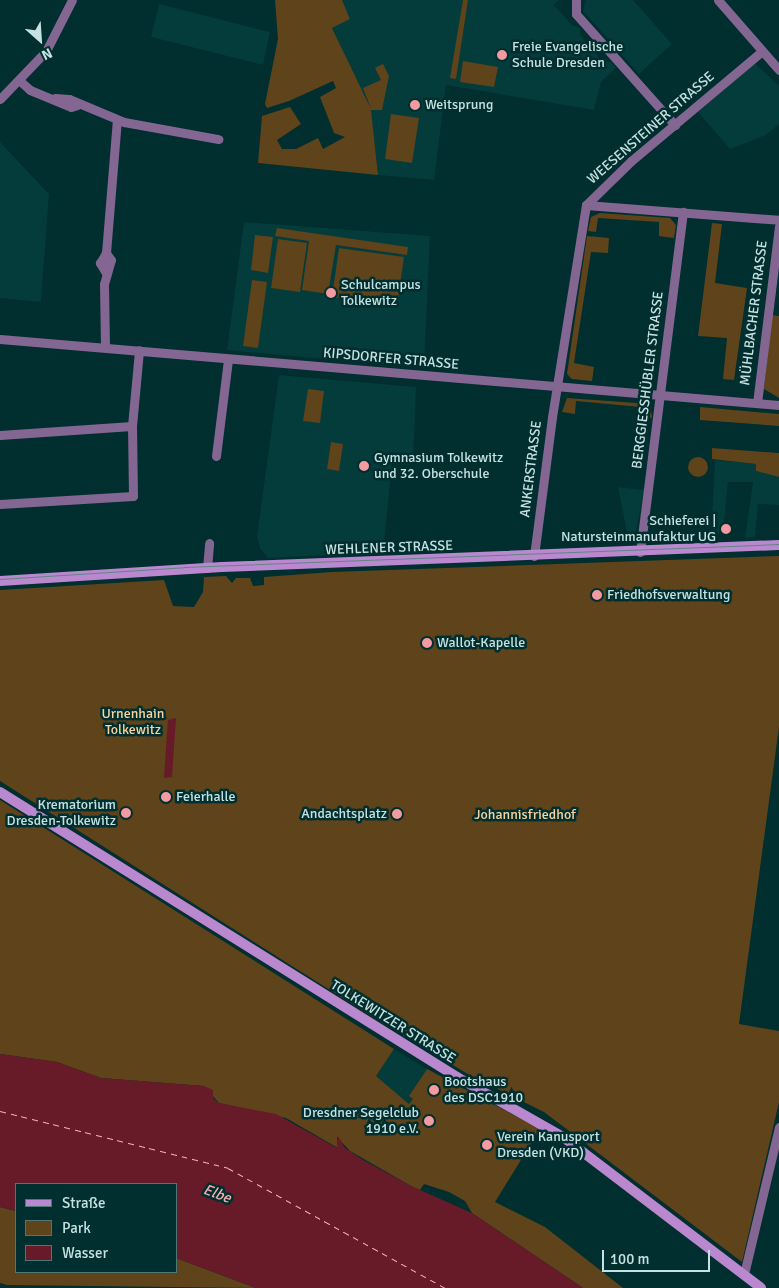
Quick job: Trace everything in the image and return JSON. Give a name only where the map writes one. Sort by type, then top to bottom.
[{"type":"main road","name":"WEHLENER STRASSE","points":[[0,581],[207,568],[779,545]]},
{"type":"main road","name":"TOLKEWITZER STRASSE","points":[[0,792],[449,1073],[563,1137],[761,1288]]},
{"type":"street","points":[[0,99],[20,81],[58,32],[72,0]]},
{"type":"street","points":[[718,0],[779,70]]},
{"type":"street","points":[[575,1],[576,14],[675,124]]},
{"type":"street","name":"WEESENSTEINER STRASSE","points":[[559,386],[586,205],[675,124],[762,51]]},
{"type":"street","points":[[20,81],[30,90],[55,98],[71,107],[76,105],[116,120],[218,139]]},
{"type":"street","points":[[105,348],[106,273],[100,263],[106,253],[116,120]]},
{"type":"street","points":[[586,205],[779,220]]},
{"type":"street","name":"BERGGIESSHÜBLER STRASSE","points":[[640,552],[683,212]]},
{"type":"street","name":"MÜHLBACHER STRASSE","points":[[757,403],[779,226]]},
{"type":"street","name":"KIPSDORFER STRASSE","points":[[0,339],[559,386],[661,397],[779,405]]},
{"type":"street","points":[[0,504],[134,496],[132,426],[138,350]]},
{"type":"street","points":[[216,456],[228,359]]},
{"type":"street","name":"ANKERSTRASSE","points":[[534,556],[552,417],[559,386]]},
{"type":"street","points":[[0,435],[132,426]]},
{"type":"street","points":[[207,568],[209,543]]},
{"type":"street","points":[[744,1274],[779,1127]]},
{"type":"shaded area","points":[[342,0],[559,0],[554,5],[572,25],[580,28],[580,35],[603,62],[611,62],[616,68],[601,82],[594,110],[446,85],[434,180],[378,175],[370,107],[332,28],[350,19]]},
{"type":"shaded area","points":[[586,0],[633,0],[672,44],[639,74],[583,11]]},
{"type":"shaded area","points":[[159,4],[270,32],[263,65],[151,37]]},
{"type":"shaded area","points":[[755,63],[779,86],[779,124],[766,135],[730,149],[698,112]]},
{"type":"shaded area","points":[[0,142],[49,194],[41,302],[0,298]]},
{"type":"shaded area","name":"Schulcampus Tolkewitz","points":[[244,222],[430,236],[424,368],[227,350]]},
{"type":"shaded area","points":[[279,375],[416,387],[413,461],[409,465],[392,464],[383,552],[268,558],[260,548],[257,536]]},
{"type":"shaded area","points":[[715,460],[756,464],[756,471],[779,477],[779,505],[758,504],[755,537],[745,538],[753,482],[728,482],[724,522],[720,525],[720,533],[711,534]]},
{"type":"shaded area","points":[[618,487],[644,490],[634,543],[629,543]]},
{"type":"shaded area","points":[[394,1049],[427,1069],[410,1095],[413,1099],[409,1104],[376,1076]]},
{"type":"green space","points":[[275,0],[342,0],[350,19],[332,28],[371,109],[363,88],[381,80],[375,68],[383,64],[389,76],[382,110],[371,110],[378,175],[258,163],[262,116],[290,107],[301,124],[277,140],[282,149],[296,149],[318,138],[323,149],[345,137],[334,133],[320,97],[336,88],[333,81],[289,101],[267,108],[265,104],[278,39]]},
{"type":"green space","points":[[463,0],[468,0],[456,79],[450,78]]},
{"type":"green space","points":[[463,61],[498,67],[494,87],[460,82]]},
{"type":"green space","points":[[391,114],[419,118],[412,163],[385,159]]},
{"type":"green space","points":[[600,213],[670,218],[676,225],[674,238],[659,236],[659,222],[598,218],[596,232],[588,231],[591,217]]},
{"type":"green space","points":[[712,223],[722,224],[715,283],[747,288],[734,380],[723,379],[727,338],[698,336]]},
{"type":"green space","points":[[277,228],[408,247],[407,255],[336,245],[328,294],[302,290],[309,241],[275,236]]},
{"type":"green space","points":[[255,235],[273,237],[268,273],[251,270]]},
{"type":"green space","points":[[587,236],[609,238],[608,253],[591,252],[574,363],[594,367],[592,381],[572,379],[567,374]]},
{"type":"green space","points":[[278,239],[307,243],[300,292],[271,288]]},
{"type":"green space","points":[[339,248],[404,257],[397,306],[332,297]]},
{"type":"green space","points":[[252,280],[267,282],[258,348],[243,346]]},
{"type":"green space","points":[[772,315],[779,316],[779,398],[764,389]]},
{"type":"green space","points":[[308,389],[324,391],[320,423],[303,421]]},
{"type":"green space","points":[[567,398],[650,404],[652,418],[640,416],[640,407],[576,401],[575,414],[562,412]]},
{"type":"green space","points":[[700,407],[779,414],[779,426],[700,420]]},
{"type":"green space","points":[[331,442],[343,444],[339,471],[327,469]]},
{"type":"green space","points":[[712,448],[779,453],[779,477],[756,471],[756,464],[712,459]]},
{"type":"green space","points":[[698,457],[705,460],[708,467],[705,474],[698,477],[691,474],[688,467],[691,460]]},
{"type":"green space","name":"Johannisfriedhof","points":[[779,556],[779,727],[739,1024],[779,1031],[779,1102],[742,1262],[544,1112],[471,1076],[371,1016],[0,781],[0,590],[164,580],[173,606],[194,607],[203,592],[204,577],[226,576],[232,583],[236,578],[250,578],[253,586],[264,585],[264,577],[332,572]]},
{"type":"green space","points":[[0,800],[394,1049],[376,1076],[409,1104],[413,1099],[409,1096],[427,1069],[540,1129],[495,1202],[545,1227],[623,1288],[583,1288],[472,1213],[465,1201],[449,1192],[424,1184],[420,1190],[350,1151],[337,1137],[338,1148],[286,1118],[219,1103],[204,1086],[101,1078],[57,1062],[0,1054]]},
{"type":"green space","points":[[0,1207],[15,1211],[15,1273],[178,1273],[178,1259],[256,1288],[7,1285],[0,1283]]},
{"type":"water","points":[[176,718],[172,777],[164,778],[168,720]]},
{"type":"water","name":"Elbe","points":[[0,1054],[57,1062],[101,1078],[204,1086],[213,1090],[213,1098],[219,1103],[276,1114],[337,1148],[338,1136],[345,1148],[363,1160],[411,1186],[472,1213],[583,1288],[256,1288],[178,1259],[178,1183],[15,1183],[15,1211],[0,1207]]},
{"type":"ferry route","points":[[0,1111],[228,1168],[445,1288]]},
{"type":"tram line","points":[[0,579],[184,567],[779,544]]},
{"type":"place","name":"Freie Evangelische Schule Dresden","points":[[502,55]]},
{"type":"place","name":"Weitsprung","points":[[415,105]]},
{"type":"place","name":"Schulcampus Tolkewitz","points":[[331,293]]},
{"type":"place","name":"Gymnasium Tolkewitz und 32. Oberschule","points":[[364,466]]},
{"type":"place","name":"Schieferei | Natursteinmanufaktur UG","points":[[726,529]]},
{"type":"place","name":"Friedhofsverwaltung","points":[[597,595]]},
{"type":"place","name":"Wallot-Kapelle","points":[[427,643]]},
{"type":"place","name":"Feierhalle","points":[[166,797]]},
{"type":"place","name":"Krematorium Dresden-Tolkewitz","points":[[126,813]]},
{"type":"place","name":"Andachtsplatz","points":[[397,814]]},
{"type":"place","name":"Bootshaus des DSC1910","points":[[434,1090]]},
{"type":"place","name":"Dresdner Segelclub 1910 e.V.","points":[[429,1121]]},
{"type":"place","name":"Verein Kanusport Dresden (VKD)","points":[[487,1145]]},
{"type":"park label","name":"Urnenhain Tolkewitz","points":[[133,722]]}]
